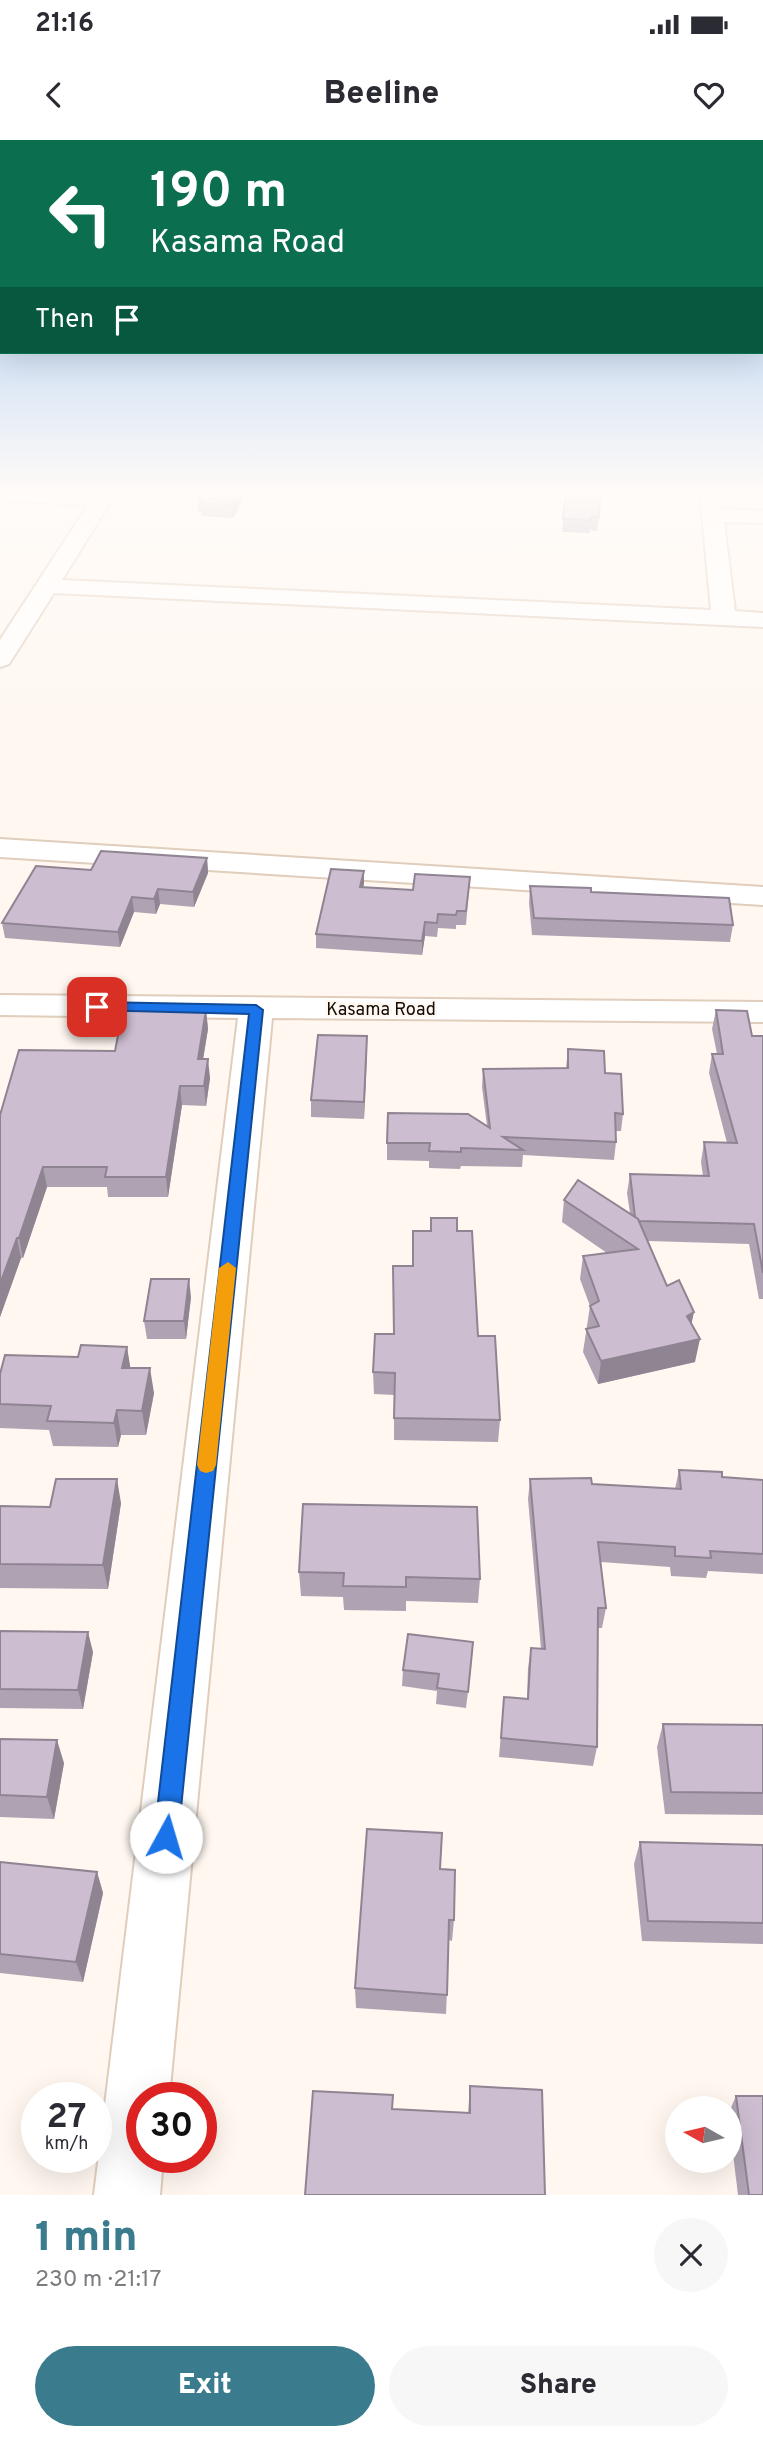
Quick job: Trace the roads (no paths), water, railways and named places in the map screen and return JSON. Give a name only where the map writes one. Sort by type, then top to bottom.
[{"type":"street","points":[[0,659],[44,589]]},
{"type":"street","points":[[107,589],[763,620]]},
{"type":"street","points":[[721,589],[724,618]]},
{"type":"street","points":[[0,848],[763,896]]},
{"type":"street","name":"Kasama Road","points":[[0,1005],[256,1010],[763,1012]]},
{"type":"street","points":[[127,2195],[256,1010]]}]
